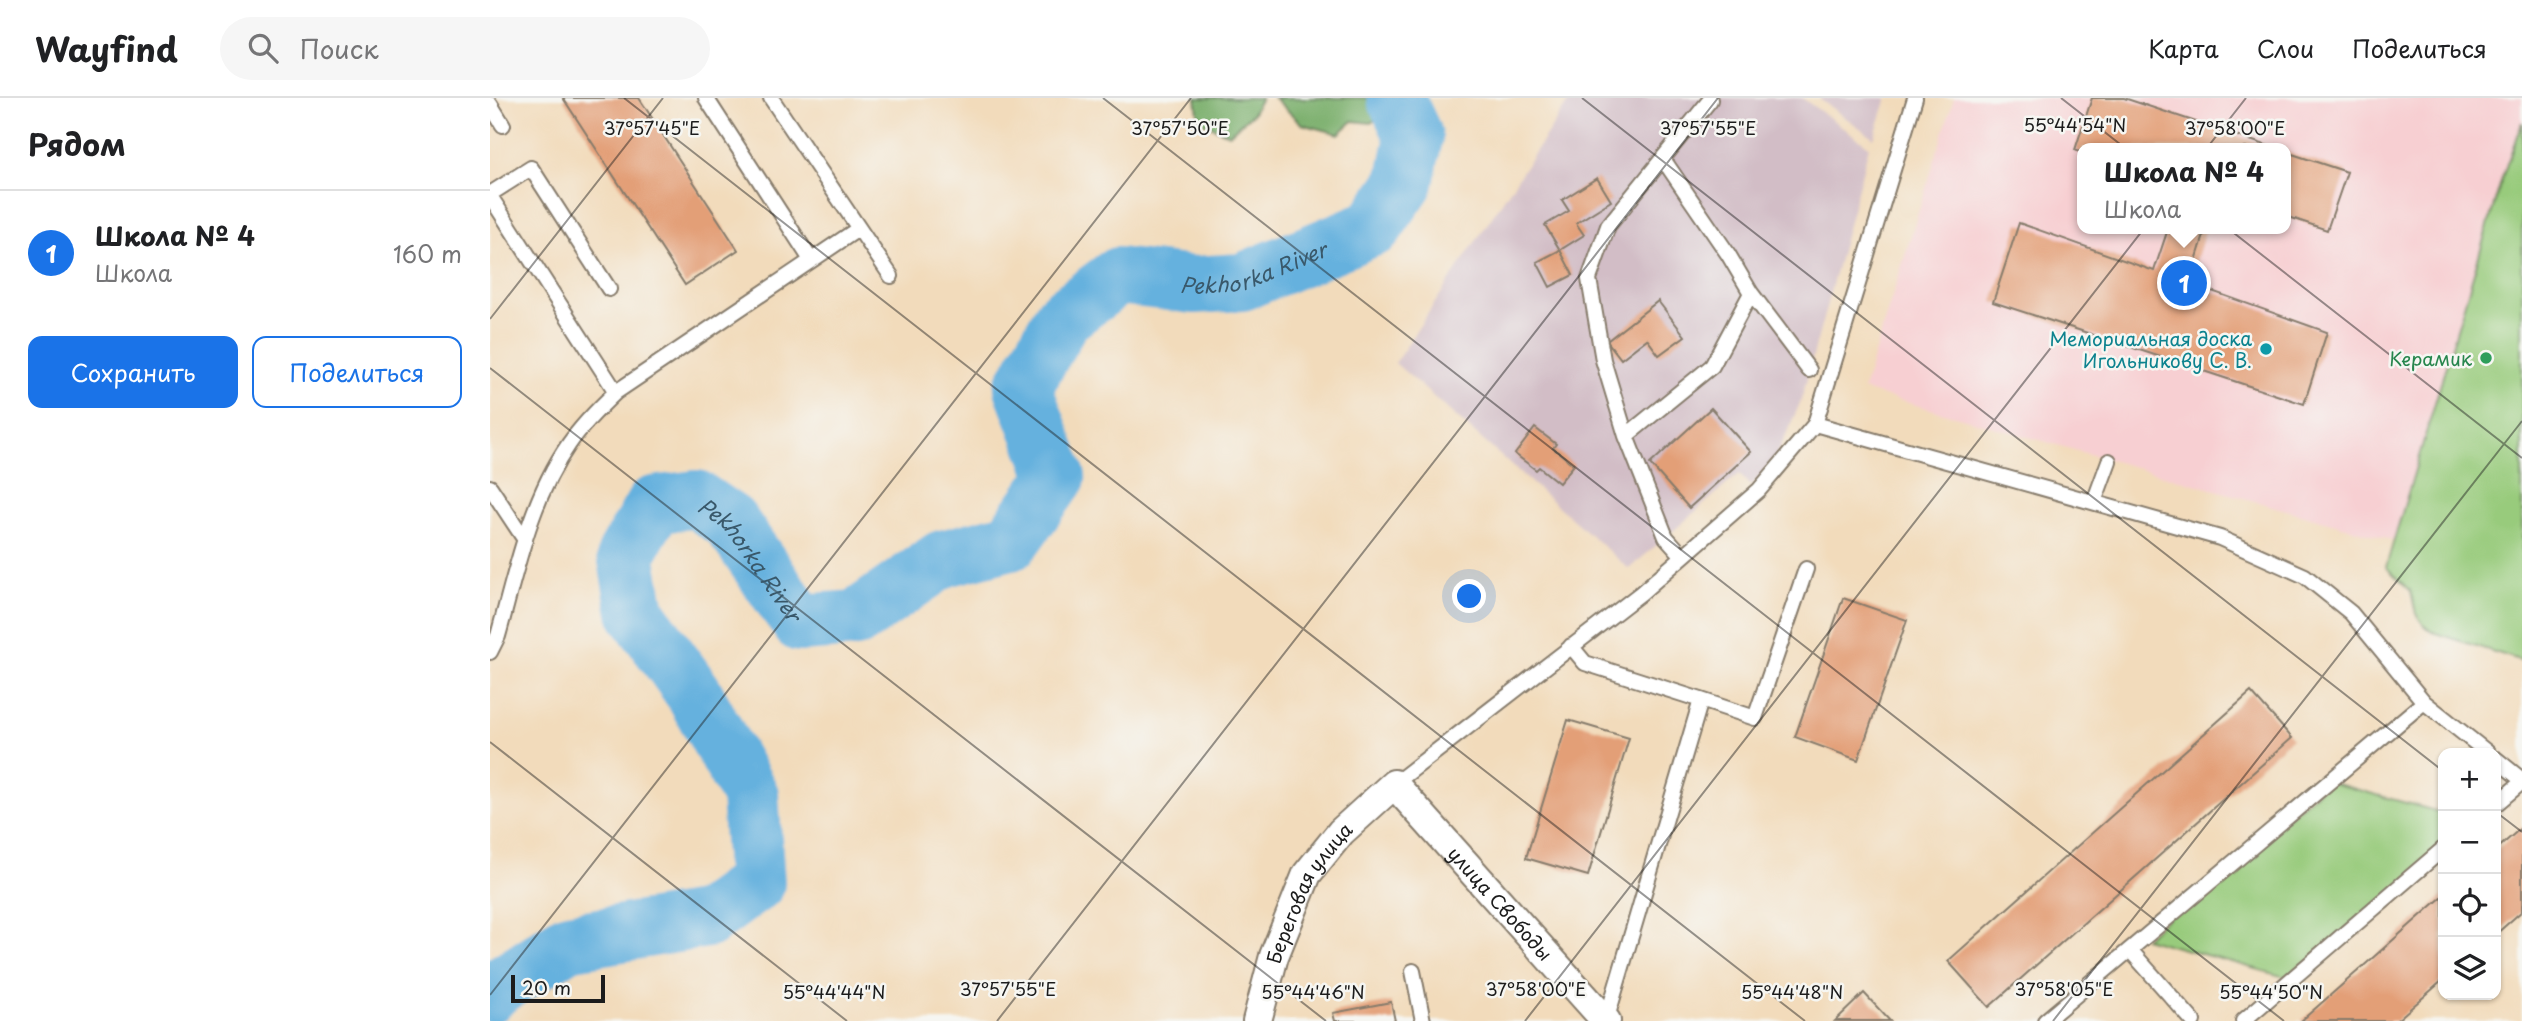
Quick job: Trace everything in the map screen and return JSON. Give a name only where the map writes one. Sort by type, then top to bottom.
[{"type":"street","name":"улица Свободы","points":[[1394,784],[1606,1021]]},
{"type":"street","name":"Береговая улица","points":[[1256,1021],[1274,956],[1307,874],[1341,832],[1394,784]]},
{"type":"lane","points":[[706,98],[811,260]]},
{"type":"lane","points":[[771,98],[891,276]]},
{"type":"lane","points":[[1394,784],[1641,593],[1759,490],[1815,424],[1915,98]]},
{"type":"lane","points":[[1683,556],[1665,537],[1626,436],[1603,360],[1589,279],[1608,226],[1710,100]]},
{"type":"lane","points":[[490,104],[503,125]]},
{"type":"lane","points":[[1663,159],[1728,254],[1751,293],[1810,370]]},
{"type":"lane","points":[[610,289],[531,168],[490,195],[616,392]]},
{"type":"lane","points":[[490,652],[498,636],[525,540],[551,474],[569,443],[592,415],[616,392],[858,229]]},
{"type":"lane","points":[[1626,436],[1713,366],[1751,293]]},
{"type":"lane","points":[[1815,424],[2220,538],[2305,576],[2351,612],[2424,702],[2482,748]]},
{"type":"lane","points":[[2094,502],[2109,461]]},
{"type":"lane","points":[[490,487],[525,540]]},
{"type":"lane","points":[[1571,646],[1585,663],[1755,718],[1806,569]]},
{"type":"lane","points":[[1606,1021],[1701,700]]},
{"type":"lane","points":[[2045,1021],[2424,702]]},
{"type":"lane","points":[[2501,763],[2522,781],[2501,800]]},
{"type":"lane","points":[[2243,1021],[2438,853]]},
{"type":"lane","points":[[2130,950],[2193,1021]]},
{"type":"lane","points":[[1413,971],[1423,1021]]},
{"type":"shaded area","points":[[1571,98],[1802,98],[1869,146],[1801,401],[1774,461],[1751,486],[1739,474],[1629,569],[1395,363]]},
{"type":"shaded area","points":[[1818,98],[1887,98],[1874,138]]},
{"type":"shaded area","points":[[1954,98],[2522,98],[2522,122],[2503,175],[2395,541],[1863,390]]},
{"type":"green space","points":[[1196,98],[1261,98],[1252,114],[1229,134],[1199,121]]},
{"type":"green space","points":[[1274,98],[1373,98],[1383,114],[1371,123],[1353,121],[1339,134],[1302,124]]},
{"type":"green space","name":"Керамик","points":[[2522,122],[2522,660],[2519,660],[2433,632],[2416,614],[2411,591],[2386,567],[2503,175]]},
{"type":"green space","points":[[2329,782],[2438,812],[2438,853],[2292,979],[2144,938]]},
{"type":"building","points":[[563,98],[639,98],[738,250],[685,285]]},
{"type":"building","points":[[2092,98],[2124,98],[2259,143],[2077,143]]},
{"type":"building","points":[[2291,154],[2347,172],[2327,230],[2291,218]]},
{"type":"building","points":[[1597,178],[1611,201],[1576,223],[1584,235],[1560,250],[1545,225],[1569,211],[1562,200]]},
{"type":"building","points":[[2019,223],[2154,271],[2166,234],[2204,234],[2189,283],[2327,332],[2304,404],[1993,302]]},
{"type":"building","points":[[1560,250],[1573,275],[1550,287],[1537,262]]},
{"type":"building","points":[[1658,301],[1685,336],[1659,355],[1647,339],[1621,359],[1607,341]]},
{"type":"building","points":[[1711,408],[1751,452],[1689,508],[1650,464]]},
{"type":"building","points":[[1535,428],[1556,444],[1553,448],[1574,465],[1559,483],[1539,467],[1536,470],[1515,454]]},
{"type":"building","points":[[1843,598],[1907,620],[1858,760],[1795,737]]},
{"type":"building","points":[[2251,692],[2292,738],[1989,1007],[1948,961]]},
{"type":"building","points":[[1568,720],[1629,738],[1588,876],[1526,858]]},
{"type":"building","points":[[2522,827],[2522,911],[2501,930],[2501,874],[2501,846]]},
{"type":"building","points":[[2438,900],[2438,984],[2396,1021],[2301,1021]]},
{"type":"building","points":[[1864,993],[1890,1021],[1835,1021]]},
{"type":"building","points":[[1391,1002],[1395,1021],[1335,1021],[1333,1013]]},
{"type":"waterway","name":"Pekhorka River","points":[[490,994],[568,942],[707,919],[756,883],[750,795],[693,692],[636,612],[626,554],[654,505],[696,499],[730,522],[800,623],[856,619],[942,559],[1011,541],[1057,477],[1023,388],[1062,318],[1118,276],[1194,285],[1242,282],[1374,227],[1405,182],[1414,137],[1396,98]]},
{"type":"place","name":"Школа № 4","points":[[2184,283]]},
{"type":"place","name":"Мемориальная доска Игольникову С. В.","points":[[2266,349]]},
{"type":"place","name":"Керамик","points":[[2486,358]]}]
